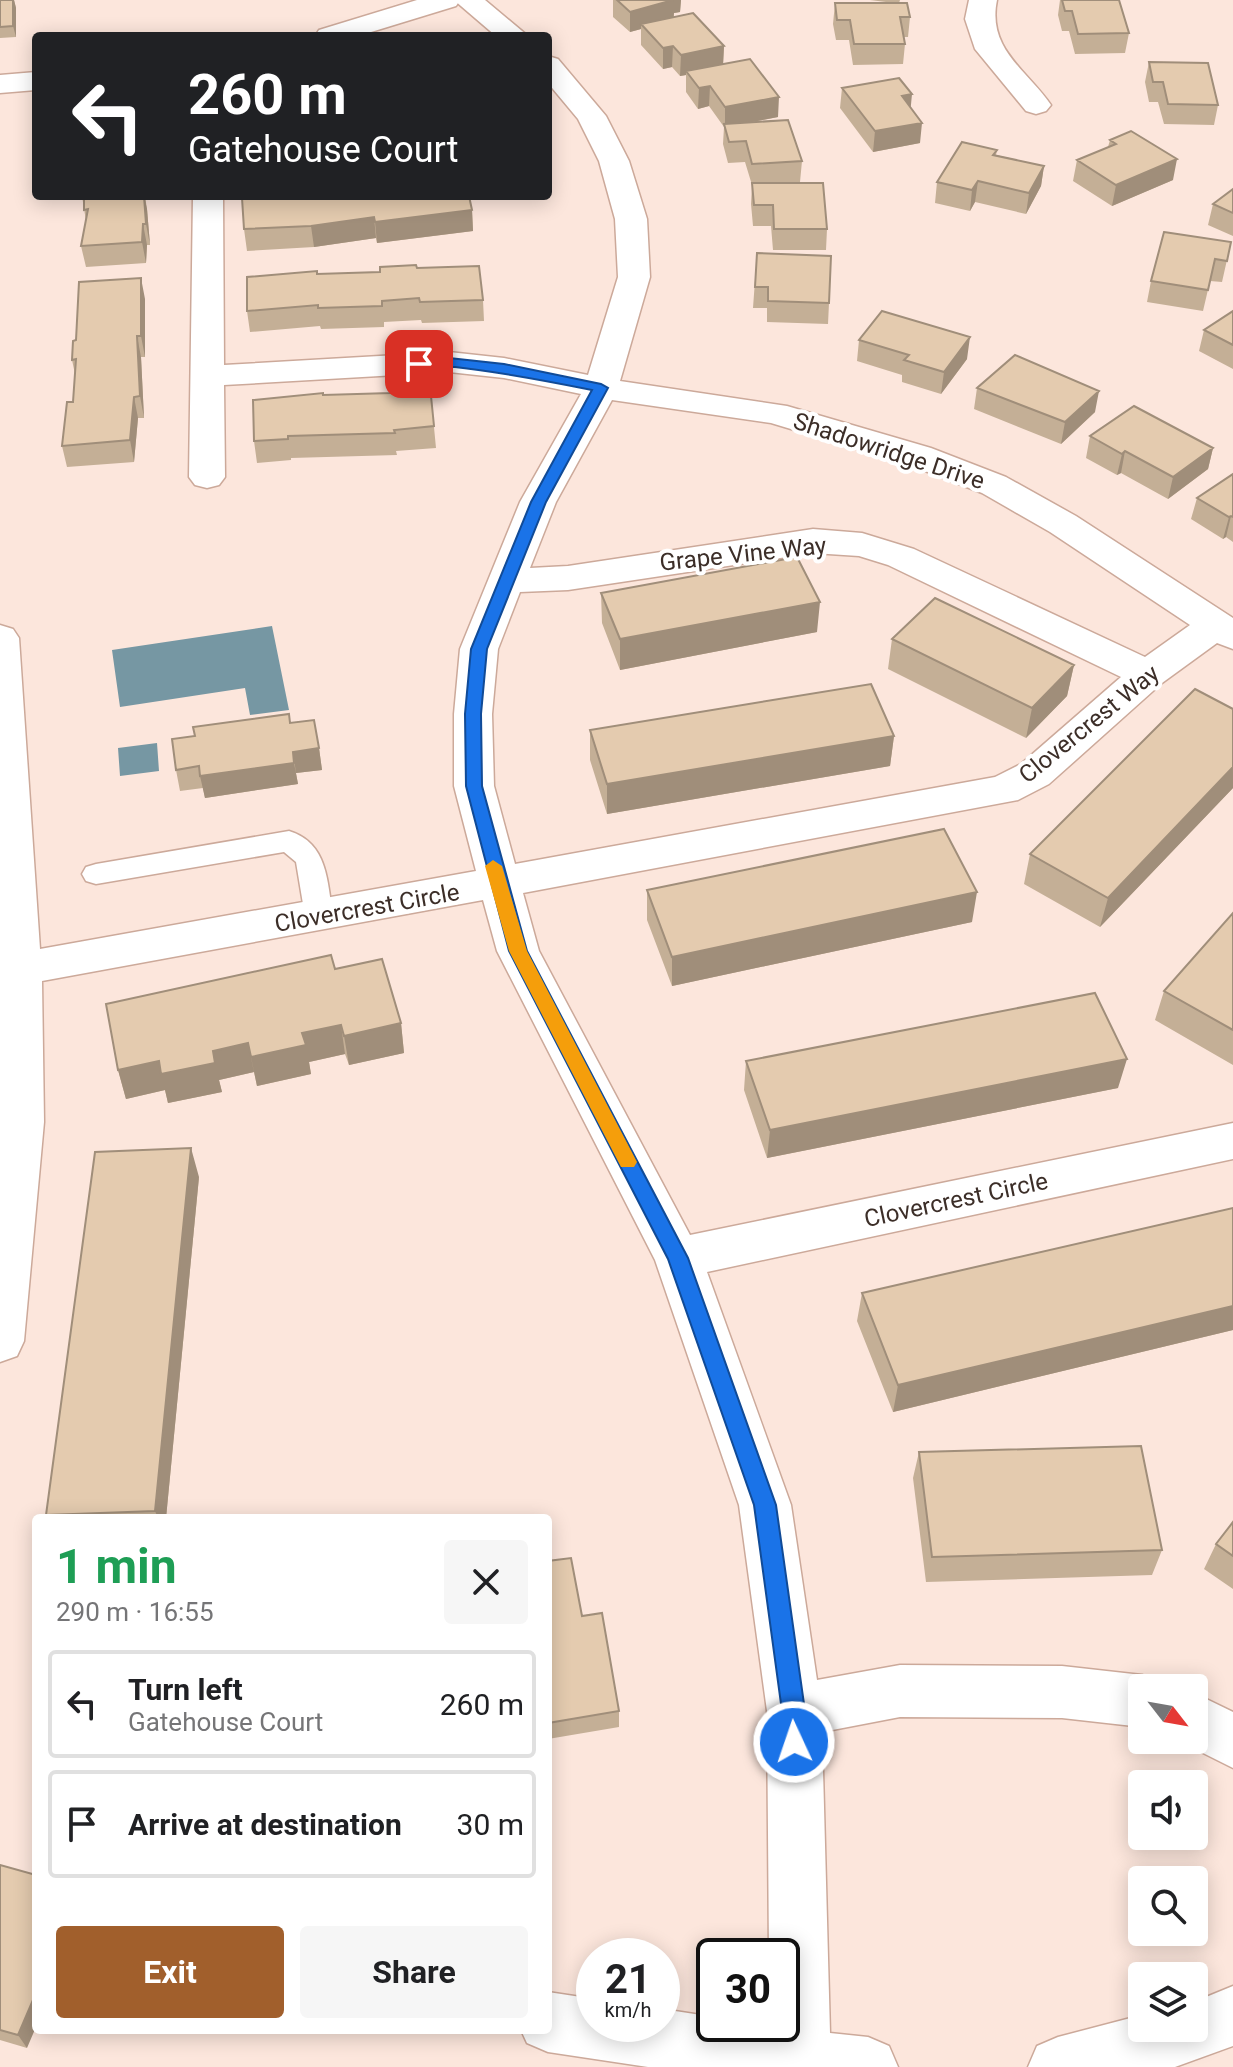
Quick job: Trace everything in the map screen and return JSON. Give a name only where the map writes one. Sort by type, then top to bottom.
[{"type":"street","points":[[342,32],[446,0]]},
{"type":"street","points":[[468,0],[509,32]]},
{"type":"street","points":[[983,0],[979,19],[989,49],[1036,105]]},
{"type":"street","points":[[552,70],[591,116],[614,161],[631,219],[634,277],[601,388],[538,502],[479,649],[473,714],[474,786],[518,951],[678,1258],[765,1505],[794,1711],[801,2064]]},
{"type":"street","points":[[0,84],[32,81]]},
{"type":"street","points":[[207,477],[208,200]]},
{"type":"street","name":"Shadowridge Drive","points":[[209,376],[449,362],[504,368],[601,388],[775,413],[931,461],[994,485],[1063,524],[1225,630]]},
{"type":"street","name":"Grape Vine Way","points":[[505,581],[568,578],[813,541],[862,545],[901,557],[1148,674]]},
{"type":"street","name":"Clovercrest Way","points":[[950,800],[1004,790],[1035,774],[1148,674],[1225,630]]},
{"type":"street","points":[[0,638],[20,969],[21,1122],[0,1341]]},
{"type":"street","name":"Clovercrest Circle","points":[[20,969],[950,800]]},
{"type":"street","name":"Clovercrest Circle","points":[[678,1258],[1233,1141]]},
{"type":"street","points":[[794,1711],[900,1691],[1062,1692],[1128,1699]]},
{"type":"street","points":[[1208,1728],[1233,1741]]},
{"type":"street","points":[[1058,2067],[1191,2033],[1233,2016]]},
{"type":"street","points":[[552,2023],[801,2064],[868,2067]]},
{"type":"lane","points":[[96,874],[289,841],[309,857],[319,916]]},
{"type":"water","points":[[272,626],[289,710],[250,715],[245,688],[120,707],[112,650]]},
{"type":"water","points":[[157,743],[159,771],[120,776],[118,748]]},
{"type":"building","points":[[0,0],[13,0],[13,26],[0,27]]},
{"type":"building","points":[[617,0],[673,0],[630,12]]},
{"type":"building","points":[[1062,0],[1119,0],[1129,33],[1078,34],[1072,11],[1065,11]]},
{"type":"building","points":[[835,3],[907,3],[910,17],[900,17],[905,44],[854,44],[850,20],[837,20]]},
{"type":"building","points":[[693,13],[724,46],[681,55],[673,46],[663,48],[641,24]]},
{"type":"building","points":[[750,59],[779,97],[725,107],[710,86],[699,88],[686,71]]},
{"type":"building","points":[[1149,62],[1208,63],[1218,105],[1168,104],[1163,82],[1153,82]]},
{"type":"building","points":[[899,78],[912,94],[902,96],[922,123],[875,131],[842,88]]},
{"type":"building","points":[[788,120],[802,161],[752,164],[746,141],[729,142],[724,124]]},
{"type":"building","points":[[1131,131],[1177,159],[1116,185],[1077,160],[1116,144],[1110,140]]},
{"type":"building","points":[[962,142],[997,150],[993,155],[1044,166],[1029,193],[978,181],[972,190],[937,182]]},
{"type":"building","points":[[752,183],[823,183],[827,229],[774,229],[773,205],[754,205]]},
{"type":"building","points":[[1233,189],[1233,213],[1213,204]]},
{"type":"building","points":[[84,200],[144,200],[146,224],[143,224],[142,242],[81,246],[88,209],[84,210]]},
{"type":"building","points":[[242,200],[470,200],[472,210],[375,222],[374,217],[311,226],[244,229]]},
{"type":"building","points":[[1164,232],[1231,242],[1227,261],[1215,259],[1208,290],[1151,281]]},
{"type":"building","points":[[757,253],[831,256],[829,303],[768,301],[768,287],[755,287]]},
{"type":"building","points":[[416,265],[417,268],[479,266],[483,300],[420,302],[419,298],[382,301],[382,306],[318,308],[318,305],[247,311],[247,277],[317,271],[317,274],[380,272],[380,267]]},
{"type":"building","points":[[141,278],[141,336],[137,336],[140,396],[134,397],[130,440],[62,446],[67,402],[73,402],[76,359],[72,360],[79,282]]},
{"type":"building","points":[[882,311],[970,337],[944,372],[904,360],[909,355],[859,340]]},
{"type":"building","points":[[1233,311],[1233,345],[1204,330]]},
{"type":"building","points":[[1015,355],[1099,391],[1065,422],[977,388]]},
{"type":"building","points":[[430,386],[434,426],[394,430],[395,433],[288,436],[288,439],[254,441],[253,400],[323,393],[391,393],[391,389]]},
{"type":"building","points":[[1134,406],[1213,448],[1173,477],[1090,436]]},
{"type":"building","points":[[1233,474],[1233,517],[1197,498]]},
{"type":"building","points":[[797,557],[820,602],[620,639],[601,593]]},
{"type":"building","points":[[935,598],[1074,665],[1032,708],[892,639]]},
{"type":"building","points":[[871,684],[894,736],[607,784],[590,730]]},
{"type":"building","points":[[1195,689],[1233,709],[1233,767],[1108,898],[1030,854]]},
{"type":"building","points":[[289,714],[290,723],[314,720],[319,748],[293,752],[294,763],[200,776],[199,766],[176,770],[172,739],[195,736],[193,727]]},
{"type":"building","points":[[944,829],[977,892],[672,957],[647,890]]},
{"type":"building","points":[[1233,913],[1233,1030],[1164,991]]},
{"type":"building","points":[[331,955],[335,969],[382,959],[401,1023],[344,1036],[341,1025],[302,1033],[306,1045],[251,1057],[248,1043],[213,1051],[215,1063],[161,1074],[159,1061],[118,1070],[106,1004]]},
{"type":"building","points":[[1095,993],[1127,1059],[770,1130],[746,1061]]},
{"type":"building","points":[[191,1148],[155,1511],[46,1514],[95,1152]]},
{"type":"building","points":[[1233,1208],[1233,1306],[898,1385],[862,1293]]},
{"type":"building","points":[[1141,1446],[1162,1550],[932,1557],[919,1452]]},
{"type":"building","points":[[1233,1522],[1233,1556],[1216,1544]]},
{"type":"building","points":[[571,1558],[582,1616],[602,1613],[619,1711],[552,1722],[552,1560]]},
{"type":"building","points":[[0,1865],[32,1874],[32,2002],[18,2035],[0,2030]]},
{"type":"slow traffic","points":[[493,866],[518,951],[628,1162]]},
{"type":"route","points":[[419,364],[449,362],[504,368],[601,388],[538,502],[479,649],[473,714],[474,786],[518,951],[678,1258],[765,1505],[794,1711],[794,1742]]}]
